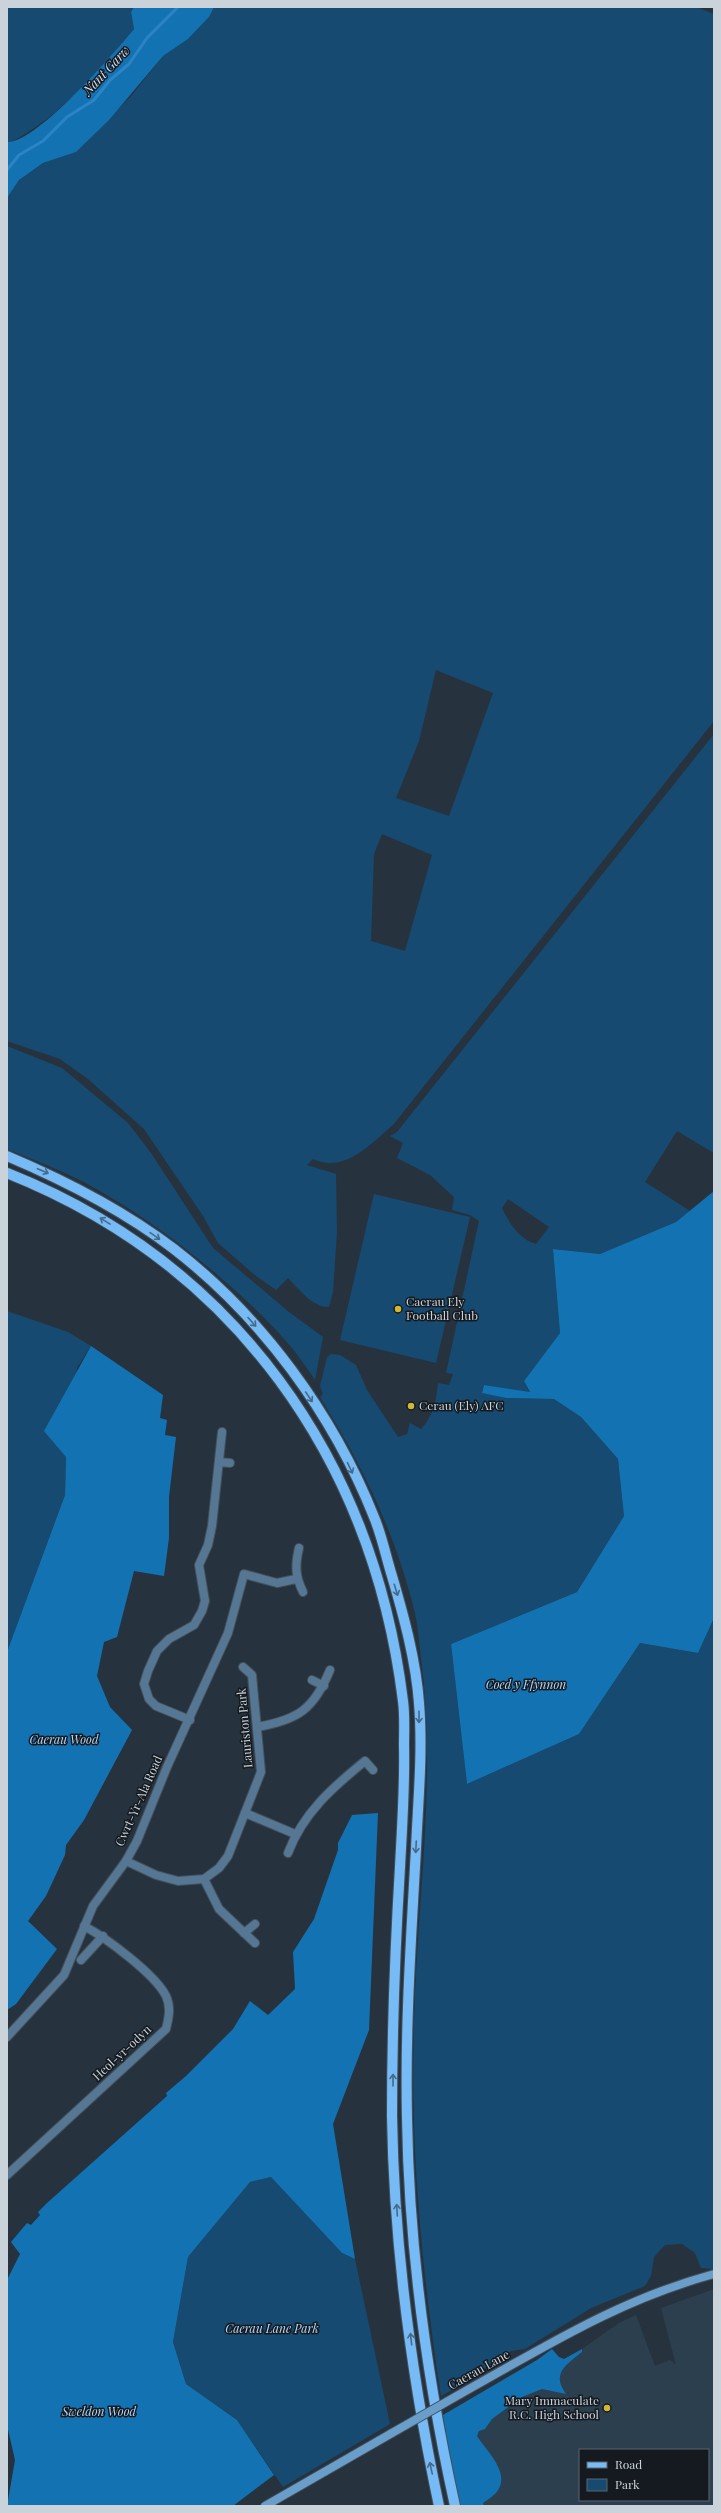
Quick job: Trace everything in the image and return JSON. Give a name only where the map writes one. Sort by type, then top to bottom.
[{"type":"main road","points":[[7,1156],[52,1175],[94,1197],[137,1223],[175,1250],[214,1284],[253,1323],[287,1365],[333,1433],[375,1518],[404,1615],[419,1702],[419,1783],[408,1981],[407,2118],[413,2226],[429,2369],[455,2506]]},
{"type":"main road","points":[[7,1173],[49,1190],[90,1212],[167,1263],[207,1298],[244,1336],[278,1377],[322,1445],[360,1524],[388,1616],[404,1704],[405,1784],[393,1981],[392,2120],[398,2231],[413,2356],[428,2454],[439,2506]]},
{"type":"street","points":[[190,1720],[156,1706],[149,1699],[144,1684],[148,1670],[157,1651],[169,1639],[194,1626],[202,1611],[205,1601],[199,1565],[212,1526],[222,1432]]},
{"type":"street","points":[[219,1462],[230,1463]]},
{"type":"street","points":[[299,1548],[296,1564],[296,1579],[303,1592]]},
{"type":"street","name":"Cwrt-Yr-Ala Road","points":[[7,2037],[64,1975],[93,1906],[126,1861],[228,1633],[244,1574],[277,1583],[296,1579]]},
{"type":"street","name":"Lauriston Park","points":[[204,1880],[219,1868],[228,1856],[261,1772],[252,1674],[243,1667]]},
{"type":"street","points":[[256,1727],[282,1721],[298,1714],[318,1697],[330,1670]]},
{"type":"street","points":[[312,1680],[324,1686]]},
{"type":"street","points":[[288,1852],[295,1834],[319,1802],[353,1770],[365,1761],[374,1770]]},
{"type":"street","points":[[245,1813],[295,1834]]},
{"type":"street","points":[[126,1861],[156,1875],[178,1881],[204,1880],[219,1909],[255,1943]]},
{"type":"street","points":[[244,1934],[255,1924]]},
{"type":"street","name":"Heol-yr-odyn","points":[[7,2175],[166,2029],[169,2006],[160,1985],[103,1936],[84,1926]]},
{"type":"street","points":[[81,1960],[103,1936]]},
{"type":"street","name":"Caerau Lane","points":[[265,2506],[469,2389],[621,2306],[667,2288],[714,2274]]},
{"type":"shaded area","name":"Mary Immaculate R.C. High School","points":[[714,2289],[714,2506],[484,2506],[467,2435],[526,2388],[619,2323],[636,2315],[655,2366],[670,2360],[676,2365],[661,2308]]},
{"type":"green space","points":[[7,7],[134,7],[131,12],[134,29],[92,77],[61,107],[45,120],[9,143],[7,142]]},
{"type":"green space","points":[[134,7],[214,7],[209,17],[188,39],[163,56],[109,120],[76,152],[43,163],[19,180],[7,198],[7,142],[20,139],[55,113],[110,57],[134,29],[131,12]]},
{"type":"green space","points":[[214,7],[696,7],[714,14],[714,721],[393,1125],[366,1148],[346,1160],[336,1163],[325,1163],[313,1159],[307,1165],[336,1174],[337,1232],[333,1292],[329,1307],[312,1301],[288,1278],[276,1290],[256,1276],[218,1243],[203,1216],[144,1129],[88,1079],[60,1059],[7,1041],[7,198],[19,180],[43,163],[76,152],[131,96],[163,56],[188,39],[209,17]],"holes":[[[436,670],[493,693],[449,816],[396,798],[419,741]],[[382,834],[432,855],[405,951],[371,941],[374,854]]]},
{"type":"green space","points":[[714,734],[714,1153],[677,1131],[645,1182],[690,1211],[676,1222],[600,1254],[553,1249],[560,1333],[524,1381],[530,1393],[484,1385],[482,1392],[506,1398],[554,1399],[581,1417],[618,1459],[624,1516],[577,1592],[451,1644],[467,1784],[579,1734],[640,1643],[698,1653],[714,1618],[714,2269],[701,2268],[695,2253],[682,2244],[665,2245],[654,2257],[651,2276],[645,2286],[591,2308],[525,2349],[511,2351],[487,2366],[478,2375],[441,2396],[423,2256],[414,2117],[414,2023],[427,1794],[425,1703],[418,1629],[407,1583],[398,1555],[376,1501],[336,1423],[320,1397],[323,1394],[320,1386],[327,1357],[331,1354],[340,1355],[356,1365],[367,1390],[398,1437],[407,1434],[410,1423],[421,1429],[434,1408],[438,1383],[449,1385],[453,1374],[446,1373],[479,1221],[470,1215],[452,1210],[454,1197],[430,1175],[397,1158],[403,1143],[390,1136],[397,1132]],"holes":[[[508,1199],[549,1227],[536,1244],[530,1242],[515,1230],[502,1208]]]},
{"type":"green space","points":[[7,1046],[62,1068],[128,1123],[151,1153],[213,1248],[289,1312],[323,1337],[315,1380],[290,1346],[264,1318],[239,1294],[182,1246],[122,1204],[92,1187],[63,1172],[7,1149]]},
{"type":"green space","name":"Coed y Ffynnon","points":[[714,1191],[714,1618],[698,1653],[640,1643],[579,1734],[467,1784],[451,1644],[577,1592],[624,1516],[618,1459],[581,1417],[554,1399],[506,1398],[482,1393],[484,1385],[530,1392],[524,1381],[560,1333],[553,1249],[600,1254],[676,1222]]},
{"type":"green space","name":"Caerau Ely Football Club","points":[[374,1194],[470,1217],[436,1363],[340,1340]]},
{"type":"green space","points":[[7,1311],[68,1332],[91,1346],[77,1368],[66,1457],[65,1495],[7,1652]]},
{"type":"green space","name":"Caerau Wood","points":[[91,1346],[163,1395],[160,1418],[167,1420],[165,1435],[176,1437],[169,1497],[169,1538],[164,1576],[134,1571],[117,1637],[104,1642],[97,1676],[110,1707],[132,1730],[84,1820],[66,1845],[65,1855],[46,1896],[28,1921],[57,1949],[16,2004],[7,2010],[7,1652],[65,1495],[66,1457],[44,1431]]},
{"type":"green space","name":"Sweldon Wood","points":[[378,1813],[369,2030],[333,2124],[355,2259],[342,2253],[271,2177],[250,2182],[188,2257],[173,2342],[186,2384],[237,2420],[274,2475],[233,2506],[7,2506],[15,2460],[7,2425],[7,2280],[20,2254],[11,2242],[27,2223],[31,2225],[40,2215],[38,2212],[47,2203],[167,2096],[166,2093],[186,2076],[233,2029],[250,2001],[268,2015],[295,1989],[293,1952],[314,1919],[338,1850],[338,1843],[352,1815]]},
{"type":"green space","name":"Caerau Lane Park","points":[[271,2177],[342,2253],[355,2259],[390,2424],[283,2487],[237,2420],[186,2384],[173,2342],[188,2257],[250,2182]]},
{"type":"green space","points":[[552,2349],[559,2357],[564,2359],[582,2349],[582,2352],[566,2365],[560,2375],[562,2387],[566,2394],[542,2389],[522,2397],[492,2419],[485,2429],[479,2431],[477,2436],[497,2464],[500,2472],[500,2487],[495,2494],[483,2503],[484,2506],[458,2506],[451,2459],[445,2444],[446,2433],[443,2415],[537,2360]]},
{"type":"waterway","name":"Nant Garw","points":[[7,170],[19,155],[43,141],[67,117],[94,100],[110,80],[129,64],[147,38],[178,7]]},
{"type":"place","name":"Caerau Ely Football Club","points":[[398,1309]]},
{"type":"place","name":"Cerau (Ely) AFC","points":[[411,1406]]},
{"type":"place","name":"Mary Immaculate R.C. High School","points":[[607,2408]]}]
